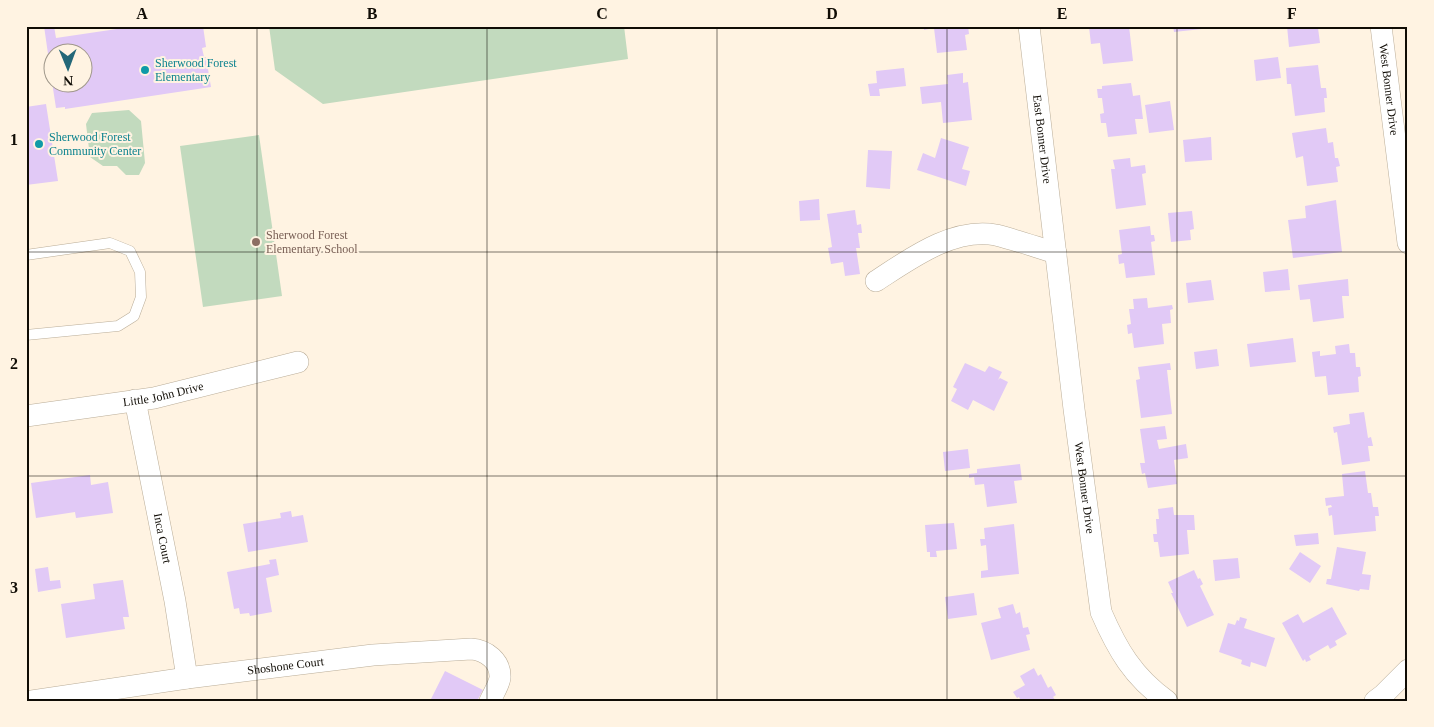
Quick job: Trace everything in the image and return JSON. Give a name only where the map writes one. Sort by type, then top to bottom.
[{"type":"street","name":"East Bonner Drive","points":[[1029,26],[1056,253]]},
{"type":"street","name":"West Bonner Drive","points":[[1381,26],[1408,243]]},
{"type":"street","points":[[876,281],[916,254],[946,240],[965,236],[994,235],[1056,253]]},
{"type":"street","name":"West Bonner Drive","points":[[1056,253],[1074,409],[1102,612],[1114,642],[1132,669],[1155,693],[1167,701]]},
{"type":"street","name":"Little John Drive","points":[[26,416],[154,398],[298,362]]},
{"type":"street","name":"Inca Court","points":[[135,400],[176,601],[187,678]]},
{"type":"street","name":"Shoshone Court","points":[[32,701],[187,678],[373,655],[471,649],[479,650],[490,656],[498,666],[500,679],[490,701]]},
{"type":"street","points":[[1375,701],[1383,696],[1408,670]]},
{"type":"lane","points":[[26,255],[110,243],[130,251],[140,272],[141,297],[134,316],[118,326],[26,335]]},
{"type":"green space","points":[[269,26],[624,26],[628,59],[323,104],[275,70]]},
{"type":"green space","points":[[129,110],[141,121],[145,163],[139,175],[126,175],[117,166],[103,166],[90,157],[86,124],[92,113]]},
{"type":"green space","points":[[259,135],[282,296],[203,307],[180,146]]},
{"type":"building","name":"Sherwood Forest Elementary","points":[[44,26],[54,26],[56,38],[137,26],[203,26],[206,47],[202,48],[204,57],[206,57],[211,87],[65,109],[65,107],[56,108],[54,92],[92,92],[92,42],[46,42]]},
{"type":"building","points":[[924,26],[968,26],[969,34],[965,35],[967,50],[937,53],[934,28],[924,30]]},
{"type":"building","points":[[1129,26],[1133,61],[1103,64],[1100,43],[1091,44],[1089,27]]},
{"type":"building","points":[[1173,26],[1201,26],[1202,29],[1174,32]]},
{"type":"building","points":[[1287,26],[1323,26],[1318,28],[1320,43],[1289,47]]},
{"type":"building","points":[[1278,57],[1281,78],[1256,81],[1254,60]]},
{"type":"building","points":[[1318,65],[1321,88],[1326,88],[1327,98],[1324,98],[1325,112],[1295,116],[1291,84],[1287,84],[1286,68]]},
{"type":"building","points":[[904,68],[906,86],[879,89],[880,96],[870,96],[868,84],[877,83],[876,71]]},
{"type":"building","points":[[963,73],[963,83],[968,82],[972,120],[943,123],[941,102],[922,104],[920,87],[948,84],[947,75]]},
{"type":"building","points":[[1131,83],[1133,96],[1140,95],[1143,119],[1135,119],[1137,134],[1108,137],[1106,123],[1101,123],[1100,114],[1104,113],[1102,98],[1098,98],[1097,89],[1102,89],[1102,86]]},
{"type":"building","points":[[1170,101],[1174,130],[1149,133],[1145,105]]},
{"type":"building","name":"Sherwood Forest Community Center","points":[[46,104],[58,181],[26,185],[26,107]]},
{"type":"building","points":[[1326,128],[1328,143],[1333,142],[1335,158],[1338,158],[1340,166],[1336,167],[1338,182],[1307,186],[1303,156],[1296,158],[1292,133]]},
{"type":"building","points":[[1211,137],[1212,160],[1185,162],[1183,140]]},
{"type":"building","points":[[941,138],[969,147],[962,169],[970,171],[966,186],[917,170],[923,153],[935,158]]},
{"type":"building","points":[[868,150],[892,151],[890,189],[866,187]]},
{"type":"building","points":[[1130,158],[1131,167],[1145,165],[1146,173],[1142,174],[1146,205],[1116,209],[1111,169],[1115,169],[1113,160]]},
{"type":"building","points":[[819,199],[820,220],[800,221],[799,201]]},
{"type":"building","points":[[1336,200],[1342,252],[1293,258],[1288,220],[1306,218],[1305,206]]},
{"type":"building","points":[[855,210],[857,225],[861,224],[862,233],[858,233],[860,248],[856,248],[860,274],[845,276],[843,262],[831,264],[828,248],[832,247],[827,214]]},
{"type":"building","points":[[1192,211],[1194,229],[1190,230],[1191,240],[1171,242],[1168,213]]},
{"type":"building","points":[[1150,226],[1151,235],[1154,235],[1155,241],[1151,242],[1155,275],[1126,278],[1124,263],[1119,264],[1118,255],[1122,254],[1119,230]]},
{"type":"building","points":[[1288,269],[1290,290],[1265,292],[1263,272]]},
{"type":"building","points":[[1348,279],[1349,296],[1342,296],[1344,318],[1313,322],[1310,299],[1300,300],[1298,285]]},
{"type":"building","points":[[1211,280],[1214,300],[1188,303],[1186,283]]},
{"type":"building","points":[[1147,298],[1148,308],[1172,305],[1173,309],[1170,310],[1171,323],[1162,324],[1164,344],[1134,348],[1132,333],[1128,334],[1127,325],[1131,324],[1129,309],[1134,309],[1133,299]]},
{"type":"building","points":[[1293,338],[1296,362],[1250,367],[1247,344]]},
{"type":"building","points":[[1349,344],[1350,353],[1355,353],[1356,367],[1360,367],[1361,376],[1358,377],[1359,392],[1328,395],[1326,376],[1315,377],[1312,352],[1320,351],[1320,356],[1336,354],[1335,346]]},
{"type":"building","points":[[1217,349],[1219,366],[1196,369],[1194,352]]},
{"type":"building","points":[[965,363],[985,372],[989,366],[1002,372],[998,380],[1000,378],[1008,382],[994,411],[973,400],[968,410],[951,401],[957,389],[953,387]]},
{"type":"building","points":[[1170,363],[1171,370],[1167,370],[1172,414],[1141,418],[1136,380],[1140,379],[1138,367]]},
{"type":"building","points":[[1364,412],[1368,438],[1371,437],[1373,446],[1368,446],[1370,461],[1342,465],[1337,432],[1334,433],[1333,427],[1350,424],[1349,414]]},
{"type":"building","points":[[1165,426],[1167,439],[1157,440],[1159,449],[1186,444],[1188,458],[1174,460],[1177,484],[1148,488],[1145,473],[1142,474],[1140,463],[1145,463],[1140,429]]},
{"type":"building","points":[[968,449],[970,468],[945,471],[943,452]]},
{"type":"building","points":[[1020,464],[1022,480],[1014,481],[1017,503],[987,507],[984,484],[975,485],[974,477],[969,478],[969,474],[977,473],[977,469]]},
{"type":"building","points":[[1365,471],[1368,493],[1371,493],[1373,507],[1378,507],[1379,516],[1375,516],[1376,531],[1334,535],[1332,515],[1329,516],[1328,508],[1332,507],[1331,505],[1326,506],[1325,498],[1344,496],[1342,474]]},
{"type":"building","points":[[90,475],[91,485],[108,482],[113,513],[76,518],[75,512],[36,518],[31,483]]},
{"type":"building","points":[[1173,507],[1174,515],[1194,515],[1195,530],[1187,530],[1189,554],[1160,557],[1158,542],[1154,542],[1153,534],[1157,534],[1156,519],[1159,519],[1158,509]]},
{"type":"building","points":[[291,511],[292,517],[303,515],[308,542],[248,552],[243,524],[281,518],[280,513]]},
{"type":"building","points":[[954,523],[957,549],[936,551],[937,557],[930,557],[930,552],[927,552],[925,525]]},
{"type":"building","points":[[1014,524],[1019,574],[981,578],[981,571],[988,570],[986,545],[981,546],[980,539],[985,539],[984,528]]},
{"type":"building","points":[[1318,533],[1319,544],[1296,546],[1294,535]]},
{"type":"building","points":[[1337,547],[1366,552],[1362,574],[1371,575],[1369,590],[1360,589],[1359,591],[1326,584],[1327,579],[1331,579]]},
{"type":"building","points":[[1300,552],[1321,566],[1310,583],[1289,569]]},
{"type":"building","points":[[1238,558],[1240,578],[1215,581],[1213,560]]},
{"type":"building","points":[[276,559],[279,575],[266,578],[272,612],[250,616],[249,613],[240,614],[239,608],[234,609],[227,572],[270,564],[269,560]]},
{"type":"building","points":[[48,567],[50,581],[60,580],[61,588],[38,592],[35,569]]},
{"type":"building","points":[[1194,570],[1198,579],[1200,578],[1203,584],[1200,586],[1214,615],[1187,627],[1171,593],[1173,593],[1168,582]]},
{"type":"building","points":[[123,580],[129,617],[123,617],[125,629],[66,638],[61,604],[95,599],[93,584]]},
{"type":"building","points":[[974,593],[977,615],[948,619],[945,597]]},
{"type":"building","points":[[1013,604],[1016,614],[1020,612],[1023,628],[1028,627],[1030,634],[1026,635],[1030,650],[991,660],[981,623],[1001,618],[998,608]]},
{"type":"building","points":[[1332,607],[1347,634],[1335,641],[1337,645],[1330,649],[1328,645],[1309,656],[1311,660],[1306,662],[1305,659],[1303,661],[1282,623],[1298,614],[1303,623]]},
{"type":"building","points":[[1240,617],[1247,619],[1244,628],[1275,638],[1266,667],[1251,662],[1250,667],[1241,664],[1242,660],[1219,652],[1228,623],[1235,625]]},
{"type":"building","points":[[1034,668],[1038,676],[1041,674],[1048,688],[1051,686],[1056,695],[1053,697],[1056,701],[1021,701],[1013,692],[1025,685],[1020,676]]},
{"type":"building","points":[[445,671],[483,690],[477,701],[430,701]]},
{"type":"place","name":"Sherwood Forest Elementary","points":[[145,70]]},
{"type":"place","name":"Sherwood Forest Community Center","points":[[39,144]]},
{"type":"place","name":"Sherwood Forest Elementary School","points":[[256,242]]}]
